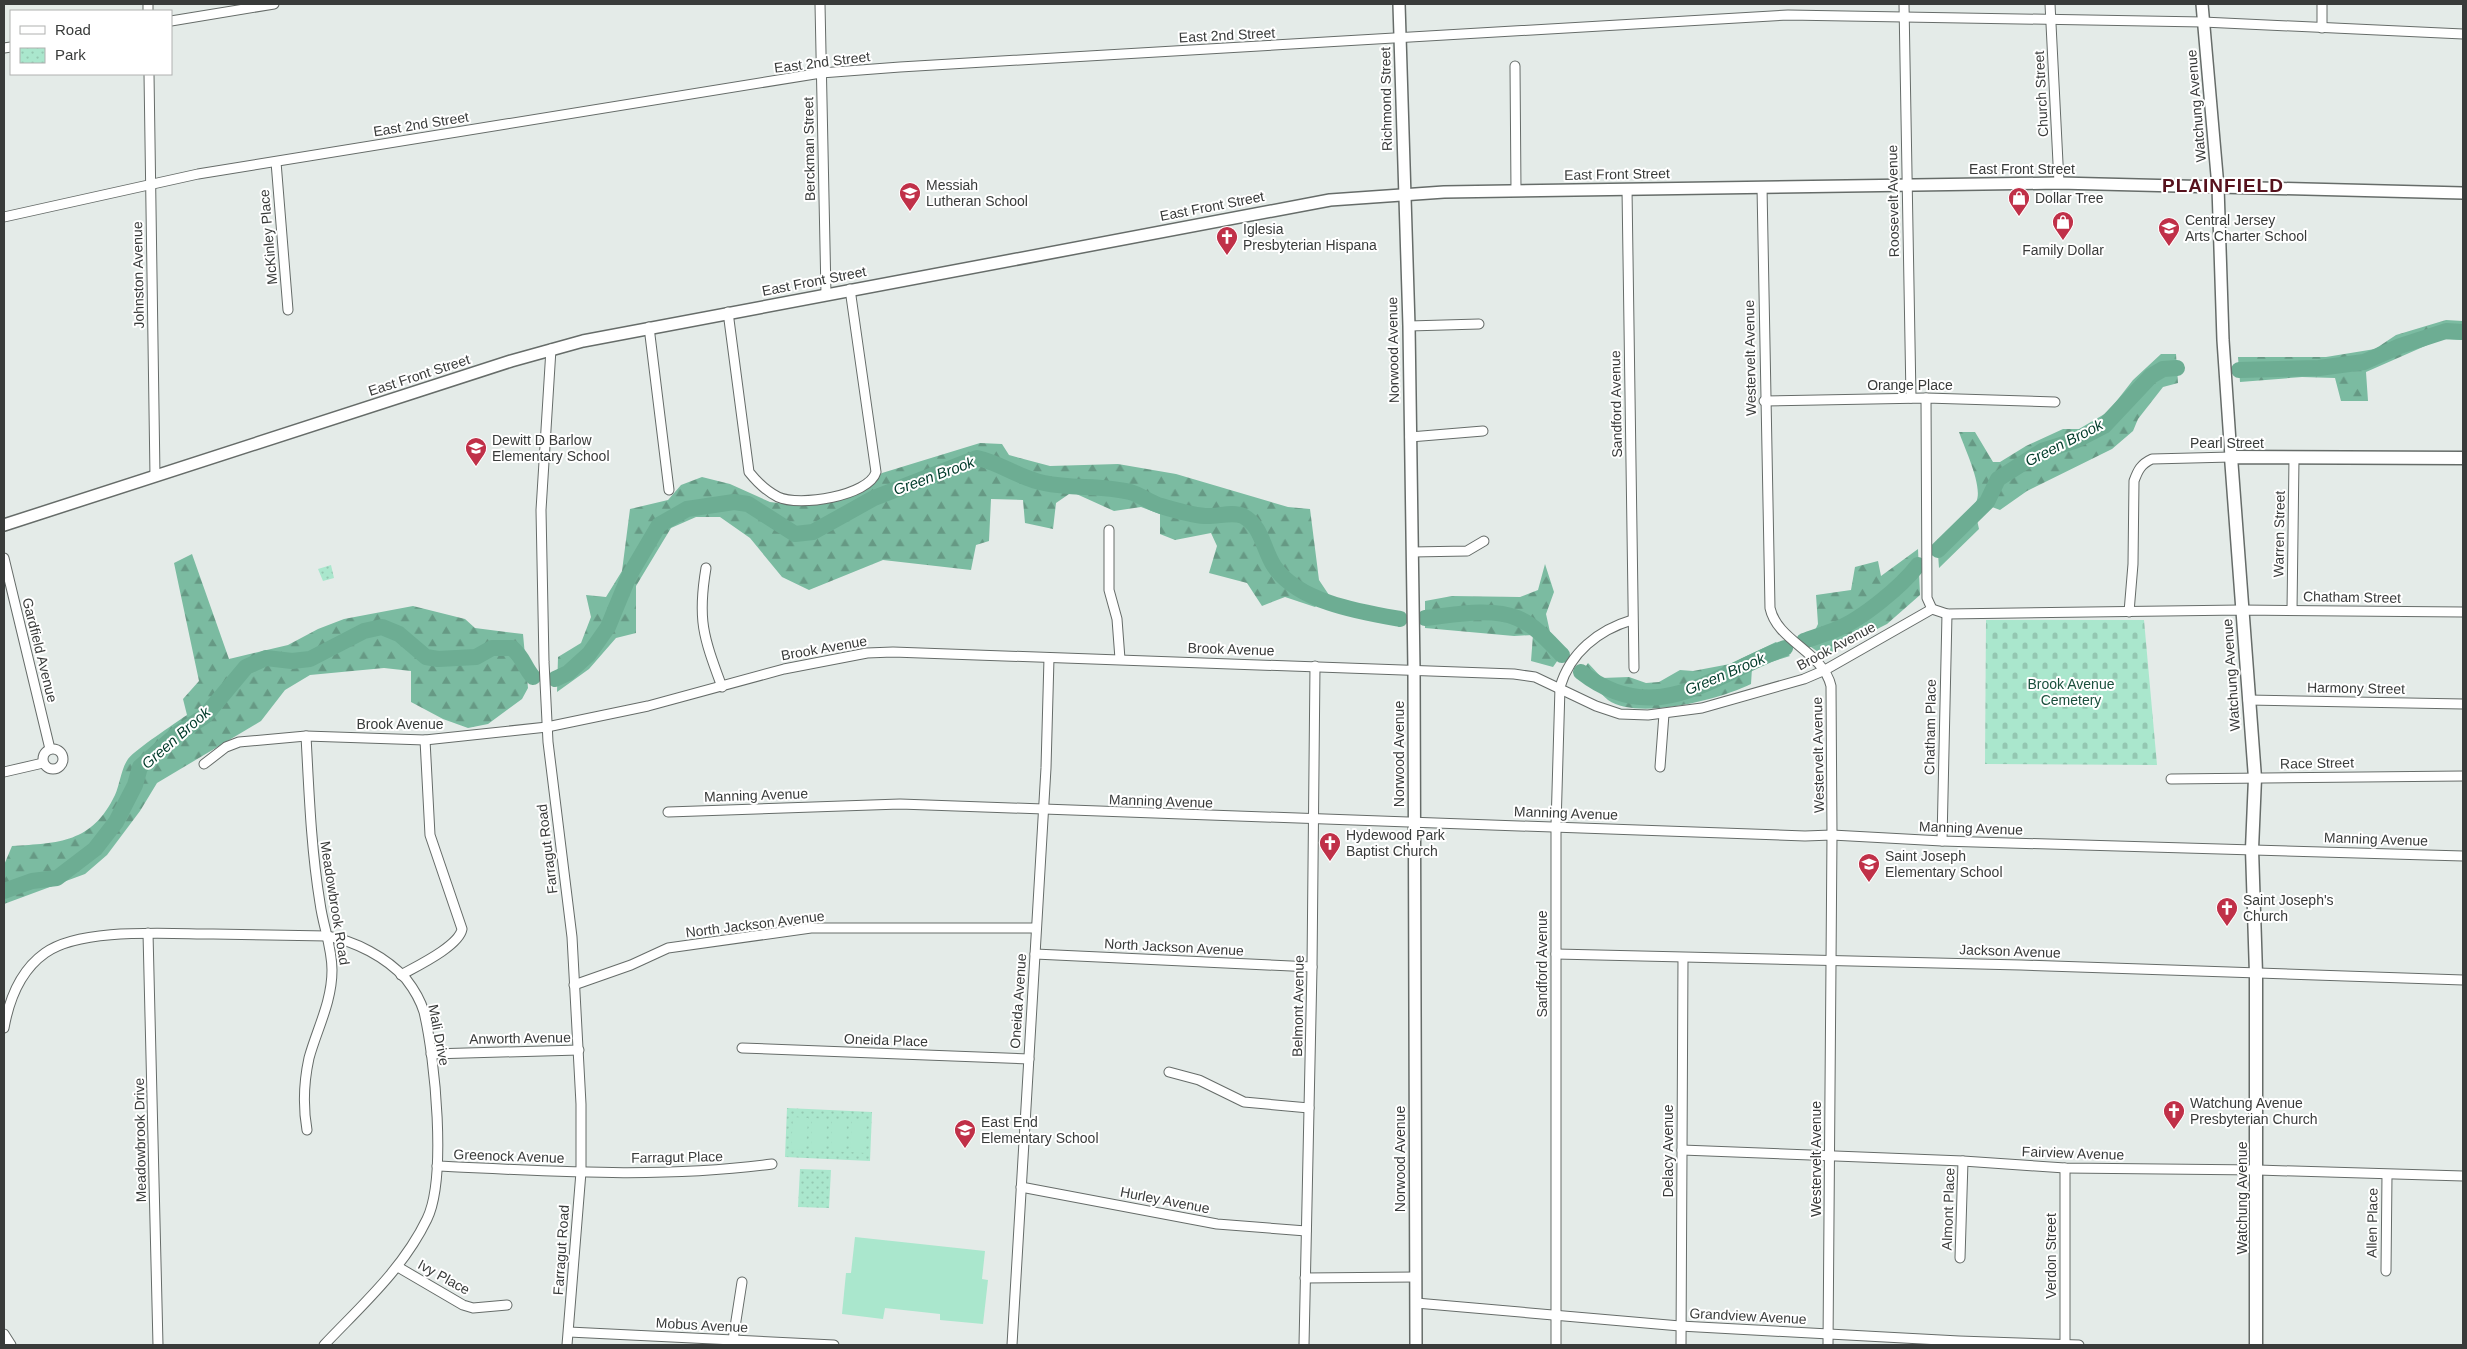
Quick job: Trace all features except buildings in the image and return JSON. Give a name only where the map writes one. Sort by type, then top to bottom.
[{"type":"main road","name":"Pearl Street","points":[[2231,457],[2463,458]]},
{"type":"main road","name":"Watchung Avenue","points":[[2231,457],[2255,778],[2252,849],[2256,974],[2258,1170],[2256,1345]]},
{"type":"street","points":[[172,21],[274,4]]},
{"type":"street","name":"Berckman Street","points":[[820,4],[826,294]]},
{"type":"street","name":"Richmond Street","points":[[1399,4],[1403,193]]},
{"type":"street","name":"Roosevelt Avenue","points":[[1904,4],[1906,185],[1912,398]]},
{"type":"street","name":"Church Street","points":[[2050,4],[2059,183]]},
{"type":"street","name":"Watchung Avenue","points":[[2202,4],[2218,187],[2223,344],[2231,457]]},
{"type":"street","points":[[2322,4],[2322,28]]},
{"type":"street","name":"East 2nd Street","points":[[4,217],[198,174],[821,73],[1788,15],[2203,22],[2463,34]]},
{"type":"street","points":[[1515,66],[1516,191]]},
{"type":"street","name":"Johnston Avenue","points":[[149,75],[155,476]]},
{"type":"street","name":"McKinley Place","points":[[276,162],[288,310]]},
{"type":"street","name":"East Front Street","points":[[4,525],[551,349],[649,327],[1314,202],[1403,193],[2059,183],[2463,193]]},
{"type":"street","name":"Westervelt Avenue","points":[[1762,187],[1764,400],[1770,608],[1777,624],[1825,670],[1831,686],[1832,835],[1828,1345]]},
{"type":"street","name":"Sandford Avenue","points":[[1627,189],[1634,668]]},
{"type":"street","name":"Norwood Avenue","points":[[1403,193],[1408,326],[1414,670],[1416,1345]]},
{"type":"street","points":[[728,312],[749,472],[760,485],[777,497],[797,502],[820,501],[865,484],[874,477],[876,472],[850,289]]},
{"type":"street","points":[[1408,326],[1479,324]]},
{"type":"street","points":[[649,327],[669,490]]},
{"type":"street","name":"Farragut Road","points":[[551,349],[541,510],[546,726],[572,937],[579,1050],[581,1172],[567,1345]]},
{"type":"street","points":[[1926,398],[1927,598],[1932,608],[1940,613],[1948,614],[2241,610]]},
{"type":"street","name":"Orange Place","points":[[1764,400],[1926,398],[2055,402]]},
{"type":"street","points":[[1410,436],[1483,431]]},
{"type":"street","name":"Pearl Street","points":[[2128,612],[2133,564],[2134,482],[2143,463],[2152,459],[2231,457]]},
{"type":"street","name":"Warren Street","points":[[2292,610],[2294,458]]},
{"type":"street","points":[[1109,530],[1109,590],[1117,618],[1120,658]]},
{"type":"street","points":[[1412,552],[1467,551],[1484,541]]},
{"type":"street","name":"Gardfield Avenue","points":[[4,558],[50,749],[59,752],[62,757],[62,763],[58,768],[52,769],[43,763],[4,772]]},
{"type":"street","points":[[706,568],[702,594],[702,626],[705,641],[722,687]]},
{"type":"street","name":"Brook Avenue","points":[[204,764],[226,747],[239,742],[306,736],[426,740],[584,720],[722,687],[784,669],[867,653],[893,652],[1049,658],[1120,658],[1514,674],[1536,677],[1596,706],[1620,714],[1664,714],[1702,708],[1780,688],[1825,670],[1932,608]]},
{"type":"street","name":"Chatham Street","points":[[2241,610],[2463,612]]},
{"type":"street","name":"Chatham Place","points":[[1942,841],[1948,614]]},
{"type":"street","name":"Sandford Avenue","points":[[1556,1345],[1556,826],[1560,687],[1564,675],[1580,651],[1606,629],[1632,620]]},
{"type":"street","name":"Oneida Avenue","points":[[1012,1345],[1046,768],[1049,658]]},
{"type":"street","name":"Belmont Avenue","points":[[1304,1345],[1312,967],[1315,666]]},
{"type":"street","name":"Harmony Street","points":[[2248,700],[2463,704]]},
{"type":"street","points":[[1660,767],[1664,714]]},
{"type":"street","name":"Meadowbrook Road","points":[[306,736],[311,833],[320,905],[331,955],[331,992],[309,1059],[305,1090],[307,1130]]},
{"type":"street","points":[[401,975],[452,944],[461,935],[462,929],[430,835],[426,740]]},
{"type":"street","points":[[43,763],[44,754],[50,749]]},
{"type":"street","name":"Race Street","points":[[2171,778],[2463,776]]},
{"type":"street","name":"Manning Avenue","points":[[668,812],[900,804],[1042,811],[1556,826],[1805,836],[1832,835],[1942,841],[2463,856]]},
{"type":"street","name":"North Jackson Avenue","points":[[574,985],[631,965],[668,948],[810,928],[1036,928]]},
{"type":"street","name":"Mali Drive","points":[[4,1028],[8,1001],[26,970],[57,946],[90,938],[148,934],[327,936],[355,944],[377,956],[401,975],[415,993],[424,1010],[431,1054],[438,1140],[434,1198],[428,1218],[414,1244],[398,1267],[324,1345]]},
{"type":"street","name":"Meadowbrook Drive","points":[[148,934],[158,1345]]},
{"type":"street","name":"North Jackson Avenue","points":[[1035,954],[1312,967]]},
{"type":"street","name":"Jackson Avenue","points":[[1556,954],[2020,965],[2463,980]]},
{"type":"street","name":"Delacy Avenue","points":[[1680,1345],[1683,958]]},
{"type":"street","name":"Oneida Place","points":[[742,1048],[1029,1059]]},
{"type":"street","name":"Anworth Avenue","points":[[431,1054],[579,1050]]},
{"type":"street","points":[[1169,1072],[1199,1080],[1244,1102],[1309,1108]]},
{"type":"street","name":"Fairview Avenue","points":[[1682,1150],[1963,1161],[2065,1168],[2258,1170],[2463,1176]]},
{"type":"street","name":"Almont Place","points":[[1960,1258],[1963,1161]]},
{"type":"street","name":"Farragut Place","points":[[581,1172],[718,1172],[772,1164]]},
{"type":"street","name":"Greenock Avenue","points":[[437,1166],[581,1172]]},
{"type":"street","name":"Verdon Street","points":[[2065,1168],[2065,1345]]},
{"type":"street","name":"Allen Place","points":[[2386,1271],[2387,1175]]},
{"type":"street","name":"Hurley Avenue","points":[[1021,1187],[1217,1224],[1306,1231]]},
{"type":"street","name":"Ivy Place","points":[[398,1267],[463,1305],[473,1308],[507,1305]]},
{"type":"street","points":[[1305,1278],[1415,1277]]},
{"type":"street","points":[[733,1340],[742,1282]]},
{"type":"street","name":"Grandview Avenue","points":[[1416,1304],[1680,1326],[2079,1345]]},
{"type":"street","name":"Mobus Avenue","points":[[569,1332],[834,1345]]},
{"type":"street","points":[[4,1334],[11,1345]]},
{"type":"green space","points":[[2446,320],[2463,321],[2463,340],[2441,339],[2366,372],[2368,401],[2341,401],[2335,378],[2302,377],[2240,382],[2238,357],[2326,357],[2375,349],[2396,335]]},
{"type":"green space","points":[[2161,354],[2176,354],[2178,383],[2163,387],[2138,419],[2133,431],[2112,449],[2027,491],[2000,510],[1992,507],[1977,520],[1979,529],[1939,568],[1937,540],[1969,513],[1978,496],[1969,457],[1959,432],[1975,432],[1993,462],[2000,462],[2026,446],[2063,429],[2079,429],[2108,412],[2133,380]]},
{"type":"green space","points":[[980,443],[1002,444],[1009,455],[1050,466],[1118,464],[1176,474],[1288,507],[1310,509],[1319,580],[1329,595],[1315,607],[1285,597],[1262,606],[1247,583],[1209,573],[1217,546],[1211,533],[1175,540],[1160,534],[1160,514],[1141,507],[1114,511],[1072,492],[1056,503],[1053,529],[1025,523],[1023,500],[991,499],[989,541],[976,545],[971,570],[883,560],[809,590],[782,577],[750,538],[720,517],[696,517],[671,528],[636,586],[636,633],[616,638],[589,669],[557,692],[558,657],[581,643],[591,617],[586,595],[606,597],[622,571],[630,509],[668,500],[681,485],[702,477],[730,484],[770,502],[803,506],[851,496],[882,473]]},
{"type":"green space","points":[[1918,549],[1920,595],[1887,624],[1824,656],[1808,645],[1818,624],[1816,595],[1851,590],[1855,567],[1878,561],[1881,576]]},
{"type":"green space","points":[[192,554],[229,659],[288,645],[318,629],[344,619],[413,606],[465,619],[475,628],[523,634],[528,688],[522,699],[488,724],[468,728],[443,719],[411,702],[411,671],[384,668],[310,675],[285,690],[261,721],[157,783],[140,811],[107,855],[85,874],[4,904],[4,865],[12,846],[45,844],[59,841],[85,831],[96,823],[106,811],[115,795],[128,759],[187,715],[183,699],[199,681],[174,563]]},
{"type":"green space","points":[[1545,564],[1554,592],[1546,614],[1550,632],[1565,650],[1553,667],[1531,661],[1533,635],[1514,636],[1425,628],[1425,601],[1452,596],[1520,597],[1538,590]]},
{"type":"green space","points":[[331,565],[334,578],[323,581],[318,569]]},
{"type":"green space","name":"Brook Avenue Cemetery","points":[[1986,620],[2144,620],[2157,765],[1985,764]]},
{"type":"green space","points":[[1776,642],[1790,656],[1752,668],[1751,684],[1720,696],[1680,706],[1639,708],[1622,706],[1608,700],[1583,670],[1588,663],[1602,678],[1629,677],[1646,683],[1659,682],[1680,670],[1693,671],[1730,664]]},
{"type":"green space","points":[[787,1108],[872,1112],[870,1161],[785,1157]]},
{"type":"green space","points":[[793,1117],[808,1118],[806,1150],[791,1149]]},
{"type":"green space","points":[[812,1118],[827,1119],[826,1151],[811,1150]]},
{"type":"green space","points":[[832,1120],[847,1120],[846,1152],[831,1151]]},
{"type":"green space","points":[[852,1120],[867,1121],[865,1153],[850,1152]]},
{"type":"green space","points":[[800,1169],[831,1170],[829,1208],[798,1207]]},
{"type":"green space","points":[[855,1237],[985,1251],[982,1279],[988,1280],[983,1324],[940,1320],[940,1314],[885,1308],[883,1319],[842,1314],[846,1273],[851,1273]]},
{"type":"waterway","name":"Green Brook","points":[[2239,370],[2319,368],[2364,362],[2400,346],[2446,331],[2463,332]]},
{"type":"waterway","name":"Green Brook","points":[[1938,550],[1987,502],[1998,479],[2042,451],[2077,440],[2104,426],[2151,376],[2163,369],[2177,368]]},
{"type":"waterway","name":"Green Brook","points":[[555,679],[568,673],[589,654],[608,627],[629,576],[659,525],[687,509],[734,502],[748,504],[795,534],[813,532],[874,498],[977,458],[994,463],[1026,478],[1044,483],[1108,488],[1130,492],[1157,505],[1194,515],[1234,514],[1243,516],[1249,520],[1258,532],[1274,566],[1298,588],[1314,597],[1349,609],[1400,619]]},
{"type":"waterway","name":"Green Brook","points":[[1804,641],[1837,629],[1858,618],[1892,592],[1918,565]]},
{"type":"waterway","name":"Green Brook","points":[[1425,618],[1483,612],[1506,615],[1530,625],[1562,655]]},
{"type":"waterway","name":"Green Brook","points":[[4,891],[32,881],[57,878],[95,849],[116,822],[135,785],[140,767],[177,734],[205,716],[246,667],[266,658],[292,661],[310,659],[364,631],[382,627],[399,634],[426,657],[438,659],[476,657],[492,648],[512,648],[519,655],[533,677]]},
{"type":"waterway","name":"Green Brook","points":[[1581,672],[1608,689],[1634,697],[1659,697],[1684,692],[1708,683],[1785,648]]},
{"type":"place","name":"Messiah Lutheran School","points":[[910,212]]},
{"type":"place","name":"Dollar Tree","points":[[2019,217]]},
{"type":"place","name":"Family Dollar","points":[[2063,241]]},
{"type":"place","name":"Central Jersey Arts Charter School","points":[[2169,247]]},
{"type":"place","name":"Iglesia Presbyterian Hispana","points":[[1227,256]]},
{"type":"place","name":"Dewitt D Barlow Elementary School","points":[[476,467]]},
{"type":"place","name":"Hydewood Park Baptist Church","points":[[1330,862]]},
{"type":"place","name":"Saint Joseph Elementary School","points":[[1869,883]]},
{"type":"place","name":"Saint Joseph's Church","points":[[2227,927]]},
{"type":"place","name":"Watchung Avenue Presbyterian Church","points":[[2174,1130]]},
{"type":"place","name":"East End Elementary School","points":[[965,1149]]},
{"type":"district","name":"PLAINFIELD","points":[[2223,185]]}]
